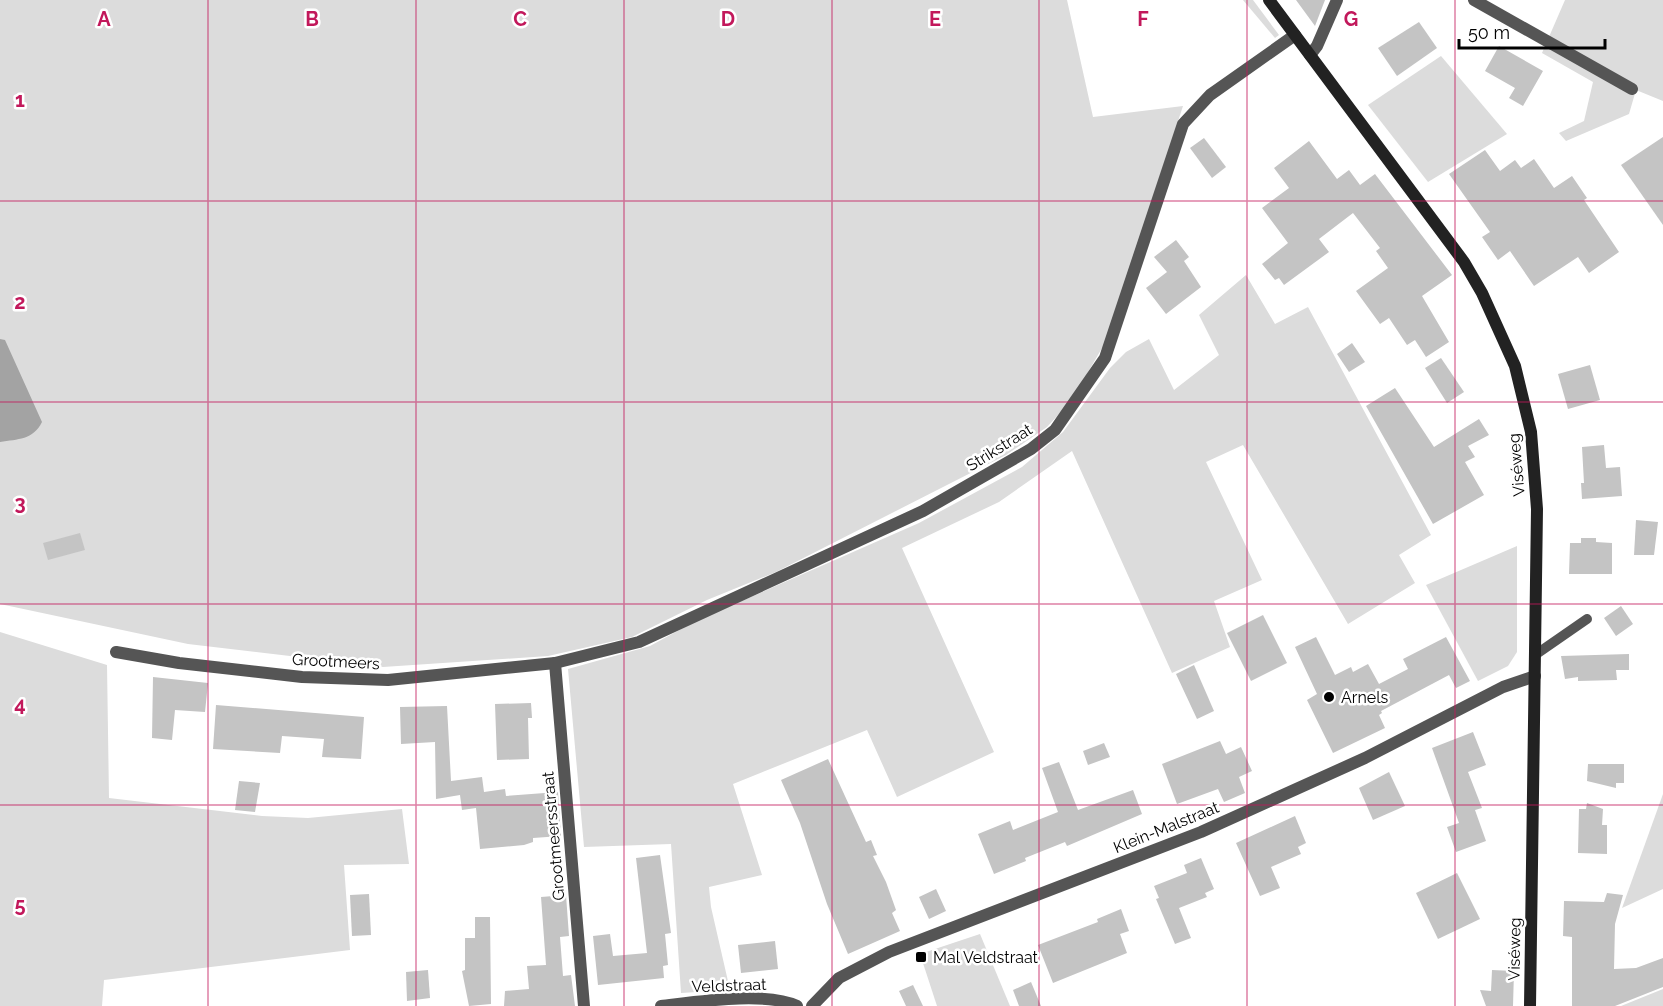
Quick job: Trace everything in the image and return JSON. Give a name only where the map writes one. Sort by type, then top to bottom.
[{"type":"main road","name":"Viséweg","points":[[1269,0],[1464,262],[1515,366],[1531,432],[1537,508],[1530,1006]]},
{"type":"street","points":[[1310,55],[1317,46],[1337,0]]},
{"type":"street","points":[[1474,0],[1632,89]]},
{"type":"street","name":"Strikstraat","points":[[555,663],[639,642],[923,512],[1031,449],[1055,430],[1105,358],[1183,124],[1210,95],[1295,35]]},
{"type":"street","name":"Grootmeers","points":[[116,652],[179,663],[302,676],[388,680],[555,663]]},
{"type":"street","name":"Grootmeersstraat","points":[[555,663],[584,1006]]},
{"type":"street","name":"Klein-Malstraat","points":[[812,1006],[839,978],[889,952],[1201,832],[1365,758],[1503,687],[1535,676]]},
{"type":"street","name":"Veldstraat","points":[[661,1006],[706,1000],[762,1000],[788,1002],[797,1006]]},
{"type":"lane","points":[[1535,655],[1587,619]]},
{"type":"shaded area","points":[[0,0],[1067,0],[1093,117],[1183,106],[1105,343],[1071,401],[1047,427],[1006,455],[776,572],[707,600],[632,637],[548,656],[383,667],[188,644],[0,604]]},
{"type":"shaded area","points":[[1243,0],[1253,0],[1279,35],[1275,38]]},
{"type":"shaded area","points":[[1565,0],[1663,0],[1663,101],[1636,90],[1629,114],[1566,141],[1559,133],[1584,121],[1593,82],[1542,53]]},
{"type":"shaded area","points":[[1441,56],[1507,134],[1428,182],[1368,105]]},
{"type":"shaded area","points":[[1246,275],[1275,324],[1308,307],[1431,535],[1399,555],[1415,583],[1348,624],[1243,445],[1206,462],[1262,580],[1214,601],[1230,647],[1172,673],[1072,451],[999,502],[902,548],[994,752],[897,797],[867,730],[733,784],[762,875],[709,887],[711,907],[730,990],[681,993],[671,844],[584,847],[568,669],[650,646],[694,622],[919,523],[1022,467],[1063,432],[1110,368],[1126,352],[1149,339],[1174,390],[1219,355],[1199,315]]},
{"type":"shaded area","points":[[0,339],[5,340],[42,422],[30,435],[0,442]]},
{"type":"shaded area","points":[[1517,546],[1517,652],[1508,666],[1478,681],[1426,585]]},
{"type":"shaded area","points":[[0,632],[107,665],[109,798],[262,816],[308,818],[402,809],[409,864],[344,865],[350,950],[104,980],[102,1006],[0,1006]]},
{"type":"shaded area","points":[[1663,794],[1663,889],[1622,908]]},
{"type":"shaded area","points":[[980,934],[1010,1006],[937,1006],[920,954]]},
{"type":"shaded area","points":[[1663,989],[1663,1006],[1621,1006]]},
{"type":"building","points":[[1296,0],[1325,0],[1315,26]]},
{"type":"building","points":[[1419,22],[1437,48],[1397,76],[1378,48]]},
{"type":"building","points":[[1499,46],[1543,71],[1523,106],[1509,98],[1515,88],[1485,71]]},
{"type":"building","points":[[1663,137],[1663,225],[1621,165]]},
{"type":"building","points":[[1204,138],[1226,167],[1212,178],[1190,148]]},
{"type":"building","points":[[1309,141],[1337,179],[1349,170],[1360,185],[1375,174],[1452,275],[1422,296],[1449,342],[1426,357],[1415,340],[1407,345],[1389,318],[1380,324],[1356,291],[1388,268],[1376,251],[1380,248],[1353,213],[1319,239],[1329,252],[1284,285],[1279,278],[1275,280],[1262,264],[1288,243],[1262,208],[1289,188],[1274,168]]},
{"type":"building","points":[[1485,150],[1500,171],[1515,160],[1521,168],[1534,159],[1554,188],[1572,176],[1587,198],[1584,200],[1619,252],[1589,273],[1578,257],[1534,286],[1510,251],[1498,260],[1482,237],[1490,232],[1449,174]]},
{"type":"building","points":[[1176,240],[1189,257],[1184,261],[1201,287],[1166,314],[1146,288],[1167,272],[1154,257]]},
{"type":"building","points":[[1352,343],[1365,362],[1349,372],[1337,354]]},
{"type":"building","points":[[1441,358],[1464,392],[1447,403],[1425,368]]},
{"type":"building","points":[[1590,365],[1600,400],[1568,409],[1558,374]]},
{"type":"building","points":[[1395,388],[1434,447],[1479,419],[1489,435],[1468,446],[1475,457],[1465,462],[1484,495],[1433,524],[1366,406]]},
{"type":"building","points":[[1604,445],[1606,468],[1620,467],[1622,496],[1582,499],[1581,483],[1584,483],[1582,447]]},
{"type":"building","points":[[1636,520],[1658,522],[1654,555],[1634,555]]},
{"type":"building","points":[[80,533],[85,550],[48,560],[43,543]]},
{"type":"building","points":[[1581,538],[1596,538],[1596,542],[1612,543],[1612,574],[1569,574],[1570,543],[1581,543]]},
{"type":"building","points":[[1621,606],[1633,624],[1616,636],[1604,618]]},
{"type":"building","points":[[1263,615],[1287,663],[1251,681],[1227,633]]},
{"type":"building","points":[[1316,637],[1335,675],[1351,667],[1353,672],[1368,664],[1379,684],[1408,669],[1403,659],[1446,637],[1470,681],[1456,688],[1449,675],[1381,711],[1379,715],[1385,728],[1333,753],[1307,700],[1317,694],[1295,647]]},
{"type":"building","points":[[1629,654],[1629,670],[1616,670],[1617,680],[1578,681],[1578,677],[1565,679],[1561,656]]},
{"type":"building","points":[[1194,665],[1214,711],[1197,719],[1176,674]]},
{"type":"building","points":[[153,677],[208,683],[205,712],[175,710],[172,740],[152,738]]},
{"type":"building","points":[[531,703],[532,718],[528,718],[529,759],[497,760],[495,704]]},
{"type":"building","points":[[216,705],[364,717],[361,759],[322,757],[324,739],[282,736],[280,753],[213,749]]},
{"type":"building","points":[[447,706],[451,781],[482,777],[484,792],[505,789],[506,796],[558,792],[561,836],[533,838],[533,842],[524,845],[480,849],[476,808],[462,810],[460,795],[436,799],[435,742],[401,744],[400,707]]},
{"type":"building","points":[[1473,732],[1486,765],[1468,772],[1482,808],[1475,810],[1486,841],[1456,852],[1447,827],[1459,823],[1432,748]]},
{"type":"building","points":[[1220,741],[1226,754],[1241,747],[1252,771],[1239,777],[1245,793],[1224,802],[1218,789],[1177,804],[1162,764]]},
{"type":"building","points":[[1104,743],[1110,757],[1088,765],[1083,751]]},
{"type":"building","points":[[828,759],[866,842],[871,840],[877,855],[873,856],[886,882],[896,910],[892,913],[900,931],[848,954],[827,904],[800,823],[781,780]]},
{"type":"building","points":[[1059,762],[1078,810],[1133,790],[1142,814],[1067,846],[1065,842],[1025,858],[1026,861],[994,874],[978,834],[1010,821],[1013,830],[1058,812],[1042,768]]},
{"type":"building","points":[[1588,764],[1624,764],[1624,783],[1616,783],[1616,788],[1587,781]]},
{"type":"building","points":[[1389,772],[1405,806],[1373,820],[1359,788]]},
{"type":"building","points":[[239,781],[260,783],[255,812],[235,810]]},
{"type":"building","points":[[1587,803],[1603,809],[1602,825],[1607,825],[1607,854],[1578,853],[1579,809],[1586,809]]},
{"type":"building","points":[[1295,816],[1306,843],[1298,847],[1301,854],[1271,867],[1280,888],[1260,896],[1236,843]]},
{"type":"building","points":[[660,855],[671,933],[665,934],[668,965],[663,966],[664,978],[598,985],[593,936],[610,934],[613,956],[647,953],[636,858]]},
{"type":"building","points":[[1201,858],[1214,889],[1205,893],[1207,897],[1179,908],[1191,938],[1175,944],[1156,899],[1159,898],[1154,886],[1187,873],[1184,865]]},
{"type":"building","points":[[1457,873],[1480,919],[1438,939],[1416,893]]},
{"type":"building","points":[[936,889],[946,911],[929,919],[919,897]]},
{"type":"building","points":[[1607,893],[1623,895],[1615,924],[1614,969],[1636,968],[1663,958],[1663,987],[1615,1006],[1572,1006],[1572,937],[1563,936],[1564,901],[1604,902]]},
{"type":"building","points":[[369,894],[371,935],[352,936],[350,895]]},
{"type":"building","points":[[566,895],[569,936],[560,937],[563,976],[571,975],[575,1006],[504,1006],[505,991],[529,989],[527,966],[546,965],[541,897]]},
{"type":"building","points":[[1121,909],[1129,931],[1120,934],[1127,953],[1053,983],[1038,945],[1098,922],[1097,919]]},
{"type":"building","points":[[475,917],[490,917],[491,1004],[469,1006],[462,971],[465,970],[465,938],[475,938]]},
{"type":"building","points":[[775,941],[778,969],[741,973],[738,945]]},
{"type":"building","points":[[428,970],[430,998],[407,1001],[406,972]]},
{"type":"building","points":[[1492,970],[1514,971],[1513,1006],[1486,1006],[1480,990],[1491,991]]},
{"type":"building","points":[[1031,982],[1041,1006],[1019,1006],[1013,990]]},
{"type":"building","points":[[913,985],[923,1006],[906,1006],[899,991]]},
{"type":"place","name":"Arnels","points":[[1329,697]]},
{"type":"place","name":"Mal Veldstraat","points":[[921,957]]}]
